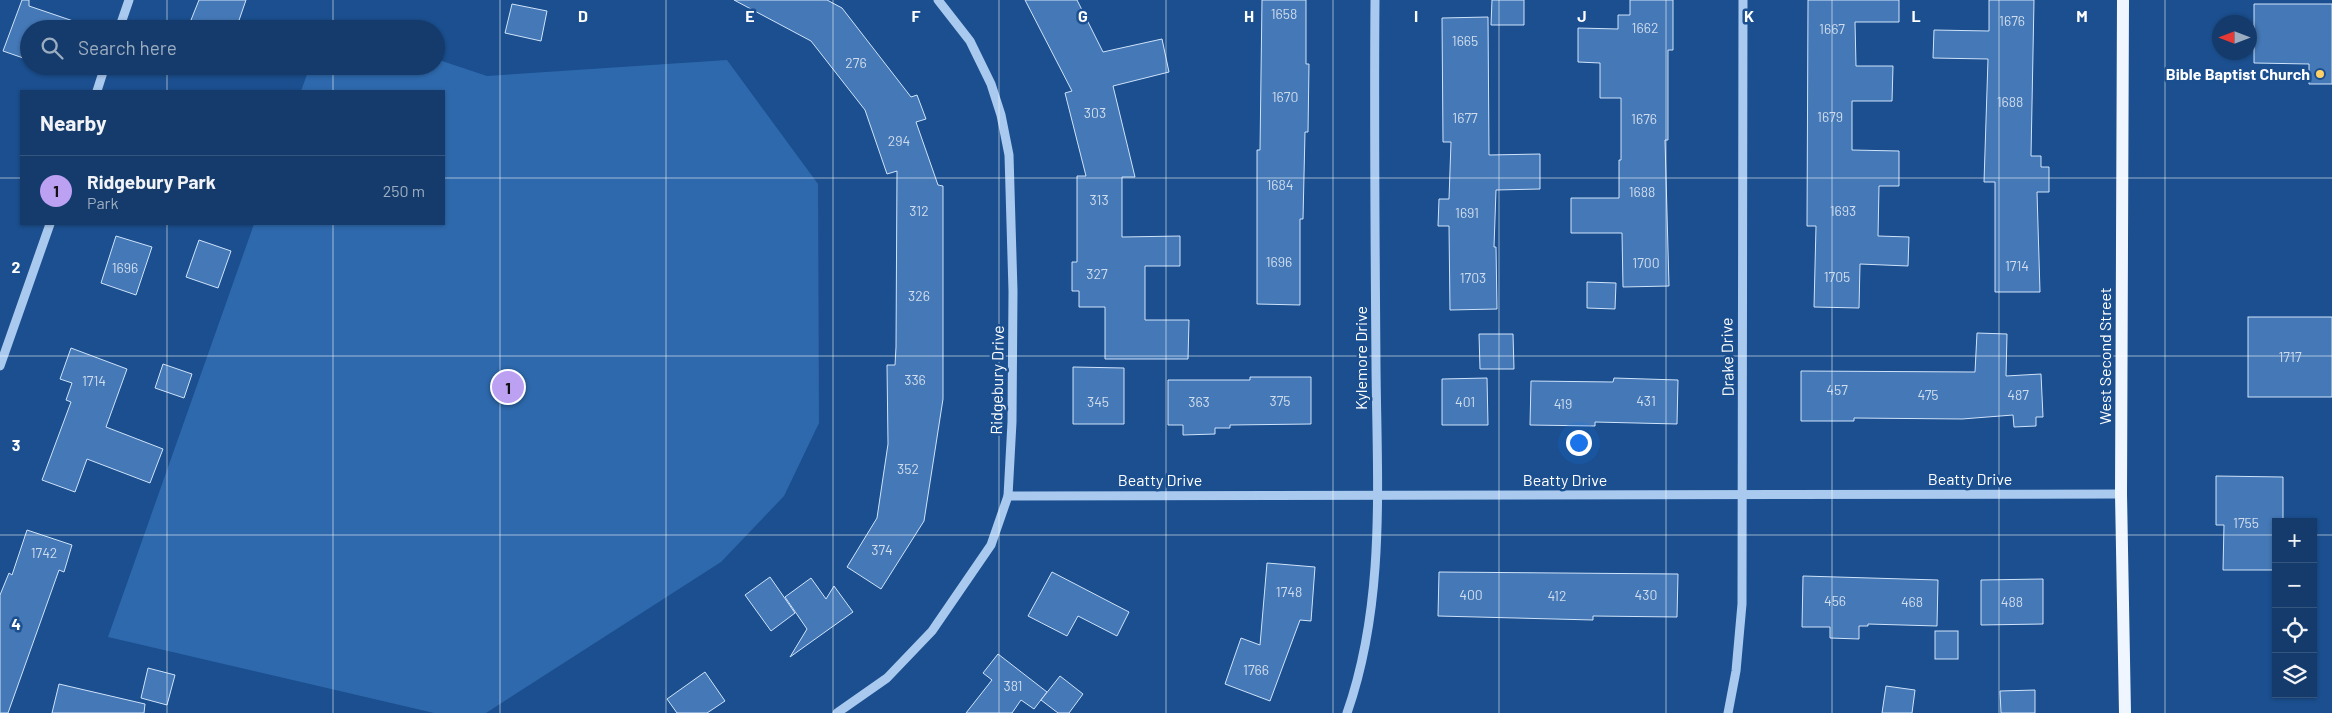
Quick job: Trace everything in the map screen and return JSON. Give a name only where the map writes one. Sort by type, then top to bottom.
[{"type":"main road","name":"West Second Street","points":[[2123,0],[2121,494],[2125,713]]},
{"type":"street","points":[[122,20],[129,0]]},
{"type":"street","name":"Ridgebury Drive","points":[[837,713],[887,678],[932,631],[991,545],[1008,496],[1013,291],[1009,155],[1001,115],[991,84],[970,41],[938,0]]},
{"type":"street","name":"Kylemore Drive","points":[[1347,713],[1357,685],[1369,630],[1374,582],[1377,495],[1375,0]]},
{"type":"street","name":"Drake Drive","points":[[1728,713],[1736,671],[1742,604],[1741,202],[1743,0]]},
{"type":"street","points":[[97,90],[102,75]]},
{"type":"street","points":[[0,366],[50,225]]},
{"type":"street","name":"Beatty Drive","points":[[1008,496],[2121,494]]},
{"type":"shaded area","points":[[727,60],[818,184],[819,423],[784,496],[721,562],[486,713],[434,713],[108,637],[254,225],[445,225],[445,90],[301,90],[307,75],[445,75],[445,62],[487,76]]},
{"type":"building","points":[[22,0],[29,0],[29,6],[70,20],[20,20],[20,57],[3,51]]},
{"type":"building","points":[[199,0],[246,0],[239,20],[191,20]]},
{"type":"building","points":[[734,0],[827,0],[842,8],[911,97],[917,95],[926,119],[916,122],[938,185],[943,186],[943,399],[924,521],[881,589],[847,567],[877,518],[888,444],[887,365],[895,365],[896,347],[897,171],[887,174],[865,110],[811,41]]},
{"type":"building","points":[[1025,0],[1077,0],[1103,52],[1162,39],[1169,72],[1113,86],[1135,177],[1122,177],[1122,237],[1180,236],[1180,266],[1145,266],[1145,320],[1189,320],[1188,359],[1105,359],[1105,307],[1079,307],[1079,291],[1072,291],[1072,262],[1077,262],[1077,176],[1086,176],[1065,93],[1072,91]]},
{"type":"building","points":[[1262,0],[1306,0],[1306,64],[1309,64],[1308,132],[1305,132],[1303,219],[1300,219],[1300,305],[1257,304],[1257,150],[1260,150]]},
{"type":"building","points":[[1492,0],[1524,0],[1524,25],[1491,25]]},
{"type":"building","points":[[1630,0],[1673,0],[1673,50],[1668,50],[1668,140],[1665,140],[1669,286],[1623,287],[1622,233],[1571,233],[1571,198],[1619,198],[1619,160],[1621,160],[1621,98],[1600,98],[1600,63],[1578,62],[1578,28],[1618,29],[1618,15],[1630,15]]},
{"type":"building","points":[[1808,0],[1899,0],[1899,22],[1855,22],[1856,66],[1893,66],[1892,101],[1852,101],[1852,150],[1899,151],[1899,186],[1879,186],[1878,236],[1909,237],[1908,266],[1860,264],[1859,308],[1814,307],[1816,226],[1807,226]]},
{"type":"building","points":[[1989,0],[2034,0],[2031,156],[2041,156],[2041,167],[2049,167],[2049,192],[2037,192],[2040,292],[1995,292],[1995,182],[1984,182],[1988,59],[1933,58],[1934,30],[1989,31]]},
{"type":"building","points":[[512,4],[547,11],[541,41],[505,33]]},
{"type":"building","name":"Bible Baptist Church","points":[[2254,4],[2332,4],[2332,84],[2309,84],[2309,64],[2254,63],[2254,60],[2257,60],[2257,15],[2254,15]]},
{"type":"building","points":[[1488,17],[1489,155],[1540,154],[1540,189],[1496,190],[1494,247],[1496,247],[1497,309],[1450,310],[1449,226],[1438,226],[1439,199],[1449,199],[1451,142],[1443,142],[1442,18]]},
{"type":"building","points":[[116,236],[152,247],[136,295],[101,283]]},
{"type":"building","points":[[199,240],[231,251],[218,288],[186,277]]},
{"type":"building","points":[[1587,282],[1616,283],[1615,309],[1587,308]]},
{"type":"building","points":[[2248,317],[2332,317],[2332,397],[2248,397]]},
{"type":"building","points":[[1977,333],[2007,334],[2006,376],[2041,374],[2043,417],[2036,417],[2036,426],[2014,427],[2013,415],[1962,419],[1854,418],[1854,421],[1801,421],[1801,371],[1975,372]]},
{"type":"building","points":[[1479,334],[1513,334],[1514,369],[1480,369]]},
{"type":"building","points":[[71,348],[127,369],[106,427],[163,449],[150,483],[87,459],[75,492],[42,480],[71,402],[66,400],[72,383],[60,379]]},
{"type":"building","points":[[163,364],[192,374],[184,398],[155,388]]},
{"type":"building","points":[[1073,367],[1124,368],[1124,424],[1073,424]]},
{"type":"building","points":[[1250,377],[1311,377],[1311,424],[1230,425],[1230,428],[1215,428],[1215,434],[1183,435],[1183,425],[1168,425],[1168,380],[1250,380]]},
{"type":"building","points":[[1487,378],[1488,425],[1442,425],[1442,379]]},
{"type":"building","points":[[1614,378],[1678,380],[1677,424],[1595,422],[1595,426],[1530,425],[1531,381],[1613,382]]},
{"type":"building","points":[[2216,476],[2283,477],[2283,518],[2272,518],[2272,570],[2223,570],[2224,525],[2216,525]]},
{"type":"building","points":[[27,530],[72,545],[64,572],[59,570],[8,713],[0,713],[0,595],[9,573],[12,575]]},
{"type":"building","points":[[1267,563],[1315,567],[1311,621],[1300,620],[1270,701],[1225,684],[1241,638],[1260,645]]},
{"type":"building","points":[[1052,572],[1129,612],[1117,636],[1078,616],[1067,636],[1028,616]]},
{"type":"building","points":[[1439,572],[1678,574],[1677,617],[1593,616],[1593,620],[1438,616]]},
{"type":"building","points":[[1803,576],[1938,580],[1937,626],[1868,624],[1868,626],[1859,626],[1859,639],[1830,638],[1830,627],[1802,627]]},
{"type":"building","points":[[770,577],[795,613],[771,631],[745,595]]},
{"type":"building","points":[[811,578],[826,599],[834,586],[853,612],[790,657],[807,629],[785,597]]},
{"type":"building","points":[[2043,579],[2043,624],[1981,625],[1981,580]]},
{"type":"building","points":[[1935,631],[1958,631],[1958,659],[1935,659]]},
{"type":"building","points":[[998,654],[1047,692],[1034,709],[1021,700],[1012,713],[966,713],[992,680],[983,673]]},
{"type":"building","points":[[148,668],[175,675],[167,705],[141,698]]},
{"type":"building","points":[[705,672],[725,701],[707,713],[677,713],[667,699]]},
{"type":"building","points":[[1060,676],[1083,694],[1069,713],[1058,713],[1041,700]]},
{"type":"building","points":[[59,684],[145,704],[144,713],[52,713]]},
{"type":"building","points":[[1886,686],[1915,690],[1912,713],[1882,713]]},
{"type":"building","points":[[2035,690],[2035,713],[2001,713],[2000,691]]},
{"type":"place","name":"Bible Baptist Church","points":[[2320,74]]},
{"type":"place","name":"Ridgebury Park","points":[[508,387]]}]
